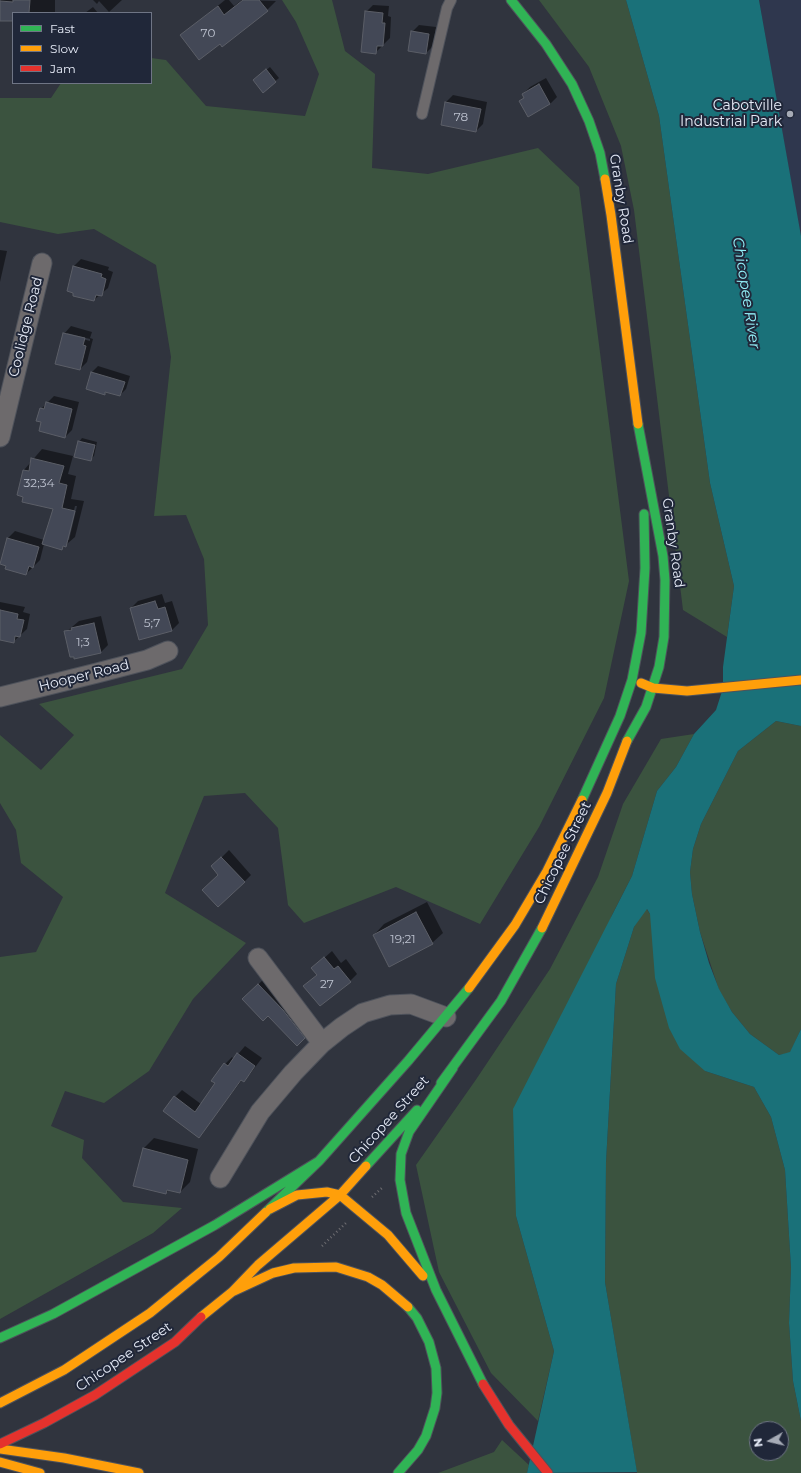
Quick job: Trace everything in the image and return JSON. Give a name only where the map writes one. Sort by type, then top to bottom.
[{"type":"main road","name":"Granby Road","points":[[511,0],[546,44],[572,84],[589,121],[600,154],[608,194],[638,427],[645,538],[644,606],[632,680]]},
{"type":"main road","name":"Granby Road","points":[[638,427],[656,517],[665,580],[662,650],[653,688]]},
{"type":"main road","points":[[632,680],[653,688],[687,691],[801,680]]},
{"type":"main road","name":"Chicopee Street","points":[[0,1403],[64,1370],[128,1329],[185,1285],[270,1209],[319,1161],[446,1017],[482,972],[515,925],[547,871],[620,716],[632,680]]},
{"type":"main road","name":"Chicopee Street","points":[[0,1444],[70,1409],[149,1361],[175,1342],[212,1307],[232,1292],[258,1265],[340,1195],[454,1068],[501,1001],[525,961],[587,836],[607,793],[625,745],[646,707],[653,688]]},
{"type":"main road","points":[[454,1068],[409,1132],[401,1154],[400,1180],[406,1213],[436,1290],[488,1393],[509,1425],[548,1473]]},
{"type":"main road","points":[[0,1338],[53,1314],[215,1225],[319,1161]]},
{"type":"main road","points":[[270,1209],[297,1195],[327,1192],[340,1195],[360,1210],[388,1235],[436,1290]]},
{"type":"main road","points":[[232,1292],[259,1279],[287,1270],[308,1266],[336,1267],[368,1277],[382,1285],[407,1306],[424,1330],[429,1342],[436,1368],[437,1393],[435,1408],[426,1436],[414,1456],[398,1473]]},
{"type":"main road","points":[[0,1449],[64,1458],[139,1473]]},
{"type":"main road","points":[[0,1462],[36,1472]]},
{"type":"street","name":"Coolidge Road","points":[[0,437],[42,263]]},
{"type":"street","name":"Hooper Road","points":[[0,697],[119,668],[168,652]]},
{"type":"street","points":[[258,958],[322,1043]]},
{"type":"street","points":[[220,1178],[260,1112],[293,1073],[322,1043],[363,1013],[390,1006],[411,1004],[446,1017]]},
{"type":"lane","points":[[422,114],[447,8],[451,0]]},
{"type":"path","points":[[370,1199],[387,1183]]},
{"type":"path","points":[[321,1247],[352,1218]]},
{"type":"shaded area","name":"Cabotville Industrial Park","points":[[759,0],[801,0],[801,236],[799,228]]},
{"type":"green space","points":[[282,0],[332,0],[345,51],[375,74],[372,168],[428,174],[538,148],[579,187],[629,581],[604,698],[539,827],[480,924],[396,887],[304,923],[288,905],[278,828],[245,793],[204,796],[165,893],[246,943],[193,999],[149,1071],[104,1103],[65,1091],[51,1126],[84,1140],[82,1158],[123,1202],[182,1208],[153,1233],[0,1319],[0,957],[36,952],[63,897],[21,863],[16,830],[0,803],[0,735],[41,770],[74,735],[39,704],[182,669],[208,625],[204,559],[186,515],[154,516],[171,357],[156,265],[94,229],[58,234],[0,222],[0,98],[51,98],[60,84],[152,84],[152,58],[166,60],[206,106],[305,116],[319,74],[296,22]]},
{"type":"green space","points":[[539,0],[626,0],[659,116],[710,483],[734,586],[727,637],[683,610],[634,210],[621,146],[589,67]]},
{"type":"green space","points":[[776,721],[801,726],[801,1029],[790,1053],[779,1055],[750,1034],[732,1012],[719,990],[700,932],[692,894],[690,872],[693,849],[701,824],[738,751]]},
{"type":"green space","points":[[694,734],[676,767],[657,791],[632,876],[612,915],[516,1216],[554,1351],[538,1421],[491,1373],[439,1272],[416,1165],[475,1081],[550,969],[598,877],[623,804],[661,739]]},
{"type":"green space","points":[[646,908],[650,914],[705,1071],[754,1087],[771,1117],[785,1170],[791,1268],[789,1323],[793,1381],[801,1421],[801,1473],[637,1473],[605,1282],[606,1162],[616,984],[634,927]]},
{"type":"green space","points":[[502,1440],[529,1465],[527,1473],[438,1473],[494,1452]]},
{"type":"water","name":"Chicopee River","points":[[626,0],[759,0],[801,236],[801,726],[776,721],[738,751],[701,824],[693,849],[690,872],[692,894],[700,932],[709,963],[719,989],[732,1012],[750,1034],[779,1055],[790,1052],[801,1029],[801,1421],[793,1381],[789,1323],[791,1268],[785,1170],[771,1117],[754,1087],[705,1071],[680,1049],[669,1028],[655,978],[650,914],[647,909],[634,927],[616,984],[606,1162],[605,1282],[637,1472],[527,1473],[554,1351],[516,1216],[513,1109],[632,876],[657,791],[676,767],[694,734],[716,710],[723,688],[723,667],[734,586],[710,483],[659,116]]},
{"type":"building","points":[[13,0],[30,0],[29,12],[12,12],[12,21],[0,21],[0,1],[13,2]]},
{"type":"building","points":[[243,0],[259,0],[268,11],[222,47],[220,44],[199,60],[180,35],[218,6],[224,15]]},
{"type":"building","points":[[365,11],[383,13],[382,23],[385,23],[383,46],[377,46],[376,54],[361,52]]},
{"type":"building","points":[[411,31],[429,34],[426,54],[408,51]]},
{"type":"building","points":[[266,69],[276,82],[263,93],[253,80]]},
{"type":"building","points":[[539,84],[550,104],[528,117],[519,101],[524,98],[522,94]]},
{"type":"building","points":[[445,102],[481,109],[476,132],[441,125]]},
{"type":"building","points":[[73,266],[102,274],[101,277],[106,279],[102,296],[96,295],[94,301],[73,296],[73,293],[67,291]]},
{"type":"building","points":[[63,333],[85,338],[83,345],[86,346],[80,370],[55,364]]},
{"type":"building","points":[[91,372],[125,382],[120,396],[105,392],[105,395],[86,389]]},
{"type":"building","points":[[46,402],[72,409],[65,438],[39,431],[41,422],[36,421],[40,408],[44,409]]},
{"type":"building","points":[[78,441],[95,445],[91,461],[74,457]]},
{"type":"building","points":[[31,458],[64,466],[59,483],[67,485],[62,508],[75,511],[66,547],[63,546],[62,550],[42,544],[53,509],[22,502],[23,497],[17,495],[23,470],[29,471]]},
{"type":"building","points":[[7,538],[39,547],[33,568],[29,566],[26,575],[5,569],[6,566],[0,564]]},
{"type":"building","points":[[155,601],[158,609],[165,607],[172,631],[139,640],[130,608]]},
{"type":"building","points":[[0,610],[18,614],[17,619],[24,620],[20,637],[15,636],[14,643],[0,640]]},
{"type":"building","points":[[94,623],[101,653],[74,659],[74,657],[70,657],[64,631]]},
{"type":"building","points":[[221,857],[245,882],[218,907],[202,890],[218,875],[211,866]]},
{"type":"building","points":[[416,912],[433,944],[389,967],[373,935]]},
{"type":"building","points":[[324,957],[334,969],[338,966],[351,982],[320,1006],[303,986],[317,975],[311,968]]},
{"type":"building","points":[[258,984],[283,1010],[305,1038],[297,1046],[268,1016],[263,1021],[242,999]]},
{"type":"building","points":[[237,1053],[255,1066],[244,1082],[241,1080],[199,1138],[163,1111],[174,1096],[195,1112],[215,1083],[211,1081],[224,1063],[228,1066]]},
{"type":"building","points":[[143,1148],[188,1160],[180,1193],[167,1190],[166,1194],[133,1186]]},
{"type":"traffic: fast","points":[[511,0],[546,44],[572,84],[589,121],[600,153],[605,179]]},
{"type":"traffic: fast","points":[[627,741],[646,707],[659,667],[664,637],[665,580],[663,556],[638,424]]},
{"type":"traffic: fast","points":[[582,800],[620,716],[632,680],[641,633],[645,568],[644,514]]},
{"type":"traffic: fast","points":[[441,1083],[501,1001],[542,928]]},
{"type":"traffic: fast","points":[[266,1212],[319,1161],[408,1061],[469,988]]},
{"type":"traffic: fast","points":[[453,1068],[409,1132],[401,1154],[400,1180],[406,1213],[436,1290],[483,1384]]},
{"type":"traffic: fast","points":[[366,1166],[417,1110]]},
{"type":"traffic: fast","points":[[0,1338],[53,1314],[215,1225],[319,1161]]},
{"type":"traffic: fast","points":[[398,1473],[418,1450],[426,1436],[435,1408],[437,1393],[436,1368],[429,1342],[417,1318],[408,1307]]},
{"type":"traffic: slow","points":[[605,179],[638,424]]},
{"type":"traffic: slow","points":[[641,683],[653,688],[687,691],[801,680]]},
{"type":"traffic: slow","points":[[542,928],[607,793],[627,741]]},
{"type":"traffic: slow","points":[[469,988],[515,925],[547,871],[582,800]]},
{"type":"traffic: slow","points":[[201,1317],[232,1292],[258,1265],[340,1195],[366,1166]]},
{"type":"traffic: slow","points":[[270,1209],[297,1195],[327,1192],[340,1195],[388,1235],[423,1276]]},
{"type":"traffic: slow","points":[[0,1403],[64,1370],[150,1313],[219,1257],[266,1212]]},
{"type":"traffic: slow","points":[[232,1292],[273,1273],[294,1268],[336,1267],[368,1277],[382,1285],[408,1307]]},
{"type":"traffic: slow","points":[[0,1449],[64,1458],[139,1473]]},
{"type":"traffic: slow","points":[[0,1462],[40,1473]]},
{"type":"traffic: jam","points":[[0,1444],[44,1423],[95,1395],[175,1342],[201,1317]]},
{"type":"traffic: jam","points":[[483,1384],[509,1425],[548,1473]]},
{"type":"place","name":"Cabotville Industrial Park","points":[[790,114]]}]
